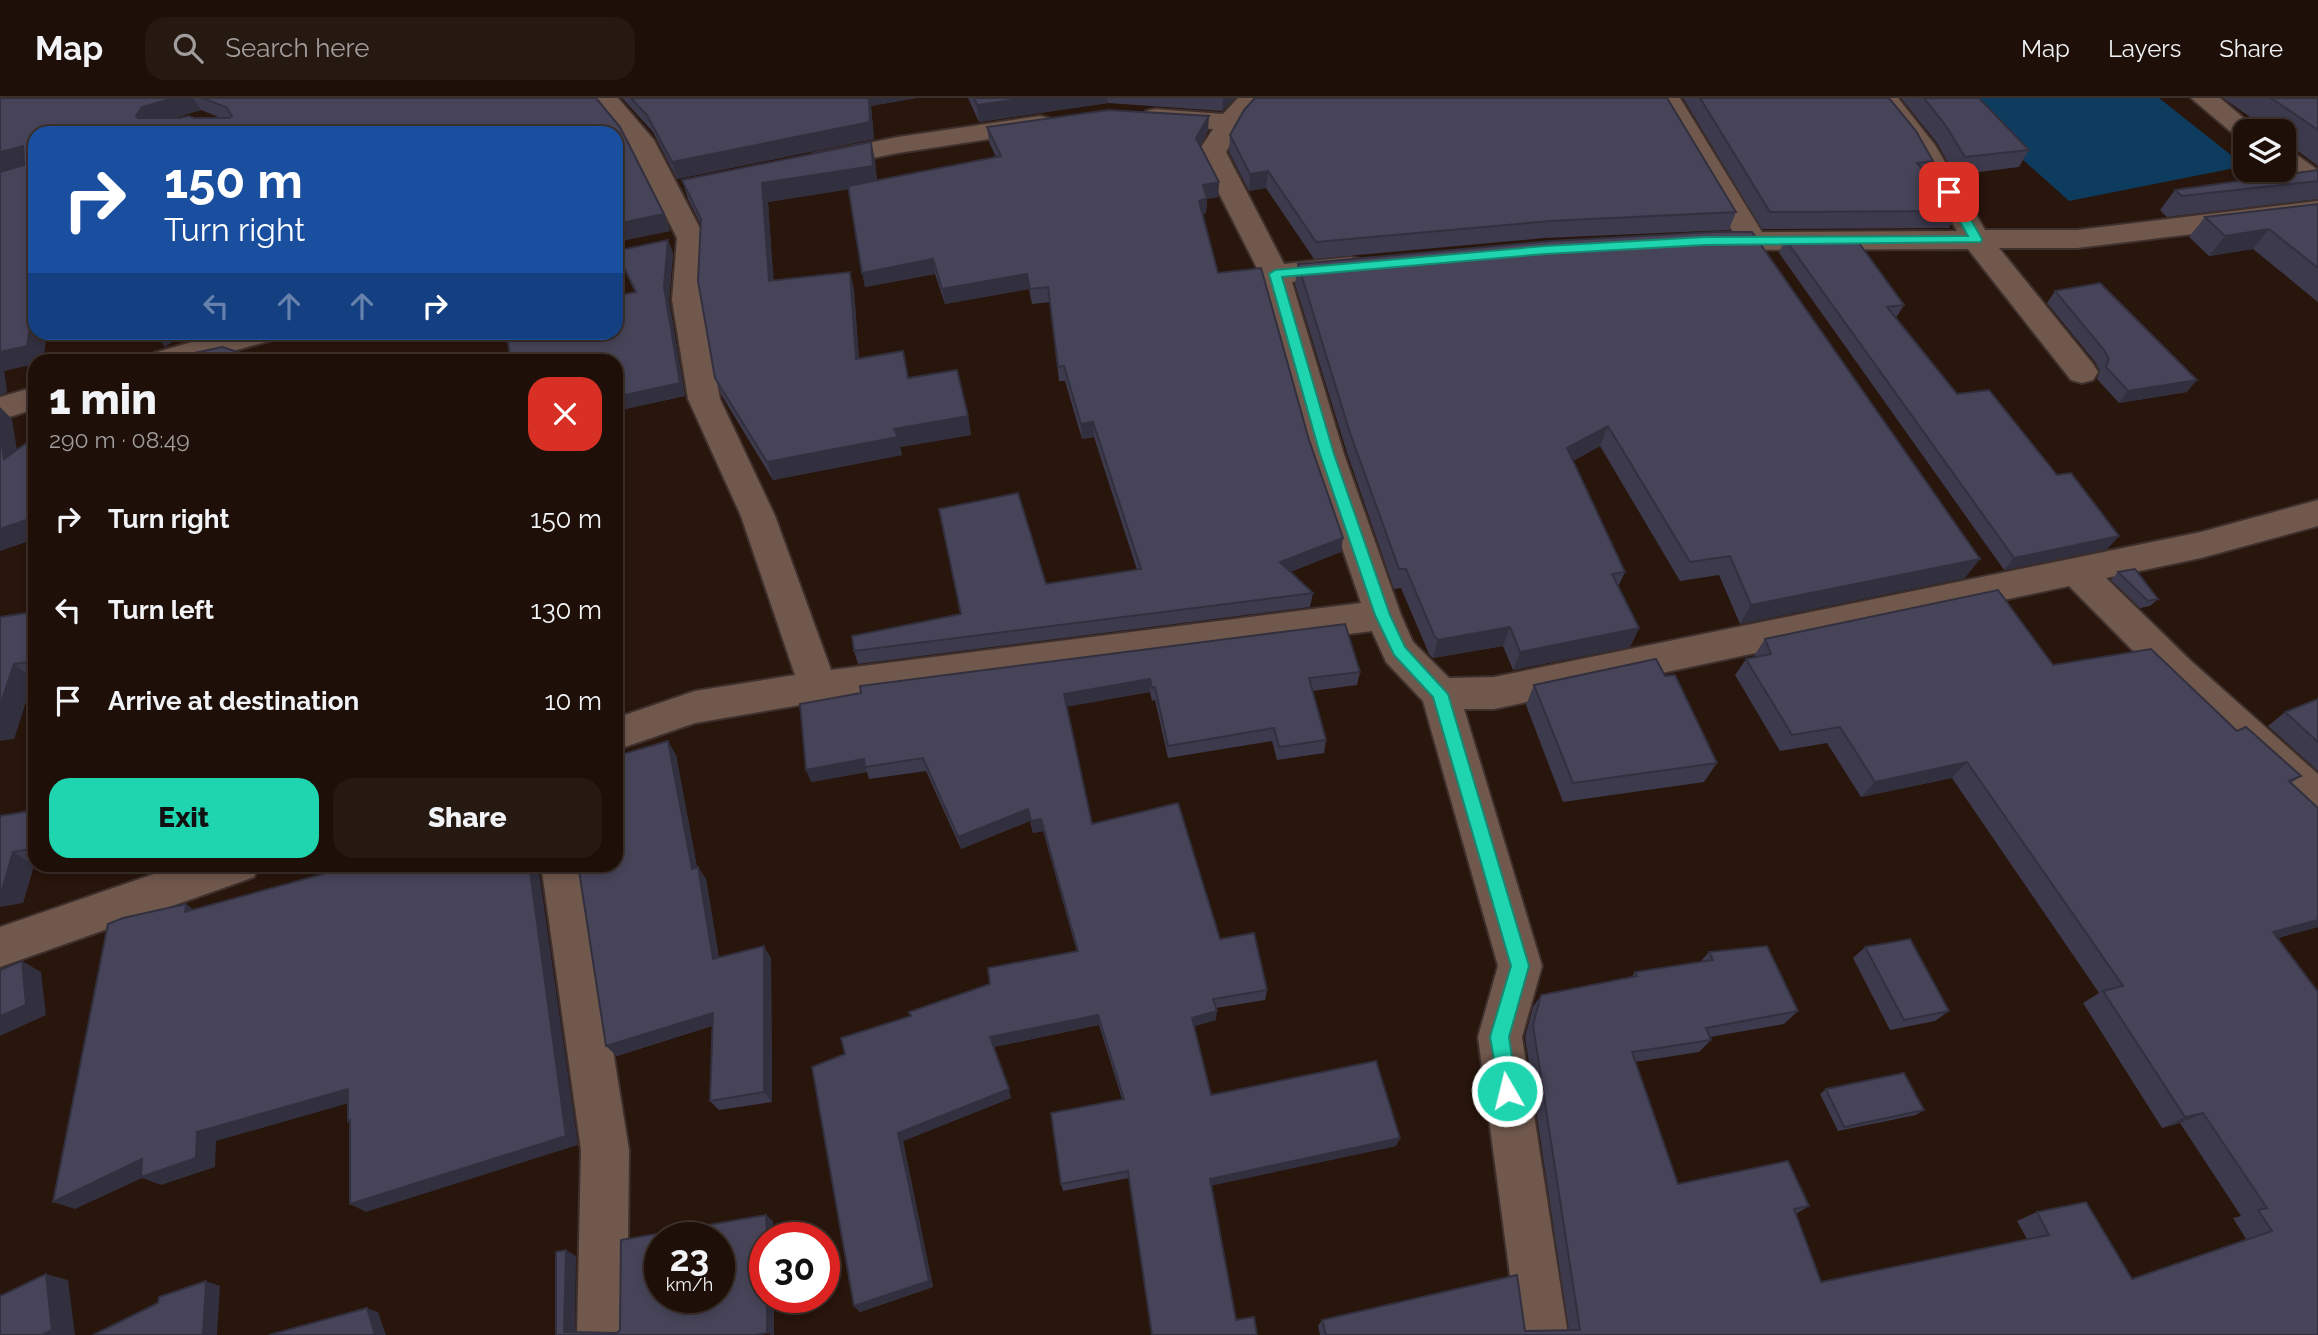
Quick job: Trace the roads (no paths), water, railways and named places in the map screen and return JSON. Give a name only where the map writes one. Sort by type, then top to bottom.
[{"type":"street","points":[[604,98],[681,189],[679,241],[704,399],[758,516],[818,687]]},
{"type":"street","points":[[1252,98],[1230,122],[1212,152],[1275,274],[1327,454],[1383,615],[1399,651],[1440,694],[1520,966],[1500,1037],[1543,1335]]},
{"type":"street","points":[[1667,98],[1752,240],[1776,274]]},
{"type":"street","points":[[1884,98],[1921,145],[1976,239],[2082,372]]},
{"type":"street","points":[[2204,98],[2233,121]]},
{"type":"street","points":[[1135,116],[1230,122]]},
{"type":"street","points":[[803,164],[898,145],[1069,120]]},
{"type":"street","points":[[2296,167],[2318,183]]},
{"type":"street","points":[[1679,242],[2077,239],[2318,210]]},
{"type":"street","points":[[1275,274],[1380,264]]},
{"type":"street","points":[[186,354],[236,340]]},
{"type":"street","points":[[0,409],[28,400]]},
{"type":"street","points":[[1440,694],[1494,693],[1986,577],[2076,571],[2201,545],[2318,513]]},
{"type":"street","points":[[2076,571],[2178,671],[2318,799]]},
{"type":"street","points":[[623,732],[695,707],[818,687],[1383,615]]},
{"type":"street","points":[[0,947],[216,872]]},
{"type":"street","points":[[563,872],[605,1150],[602,1335]]},
{"type":"water","points":[[1954,98],[2159,98],[2233,157],[2233,168],[2069,201]]}]
